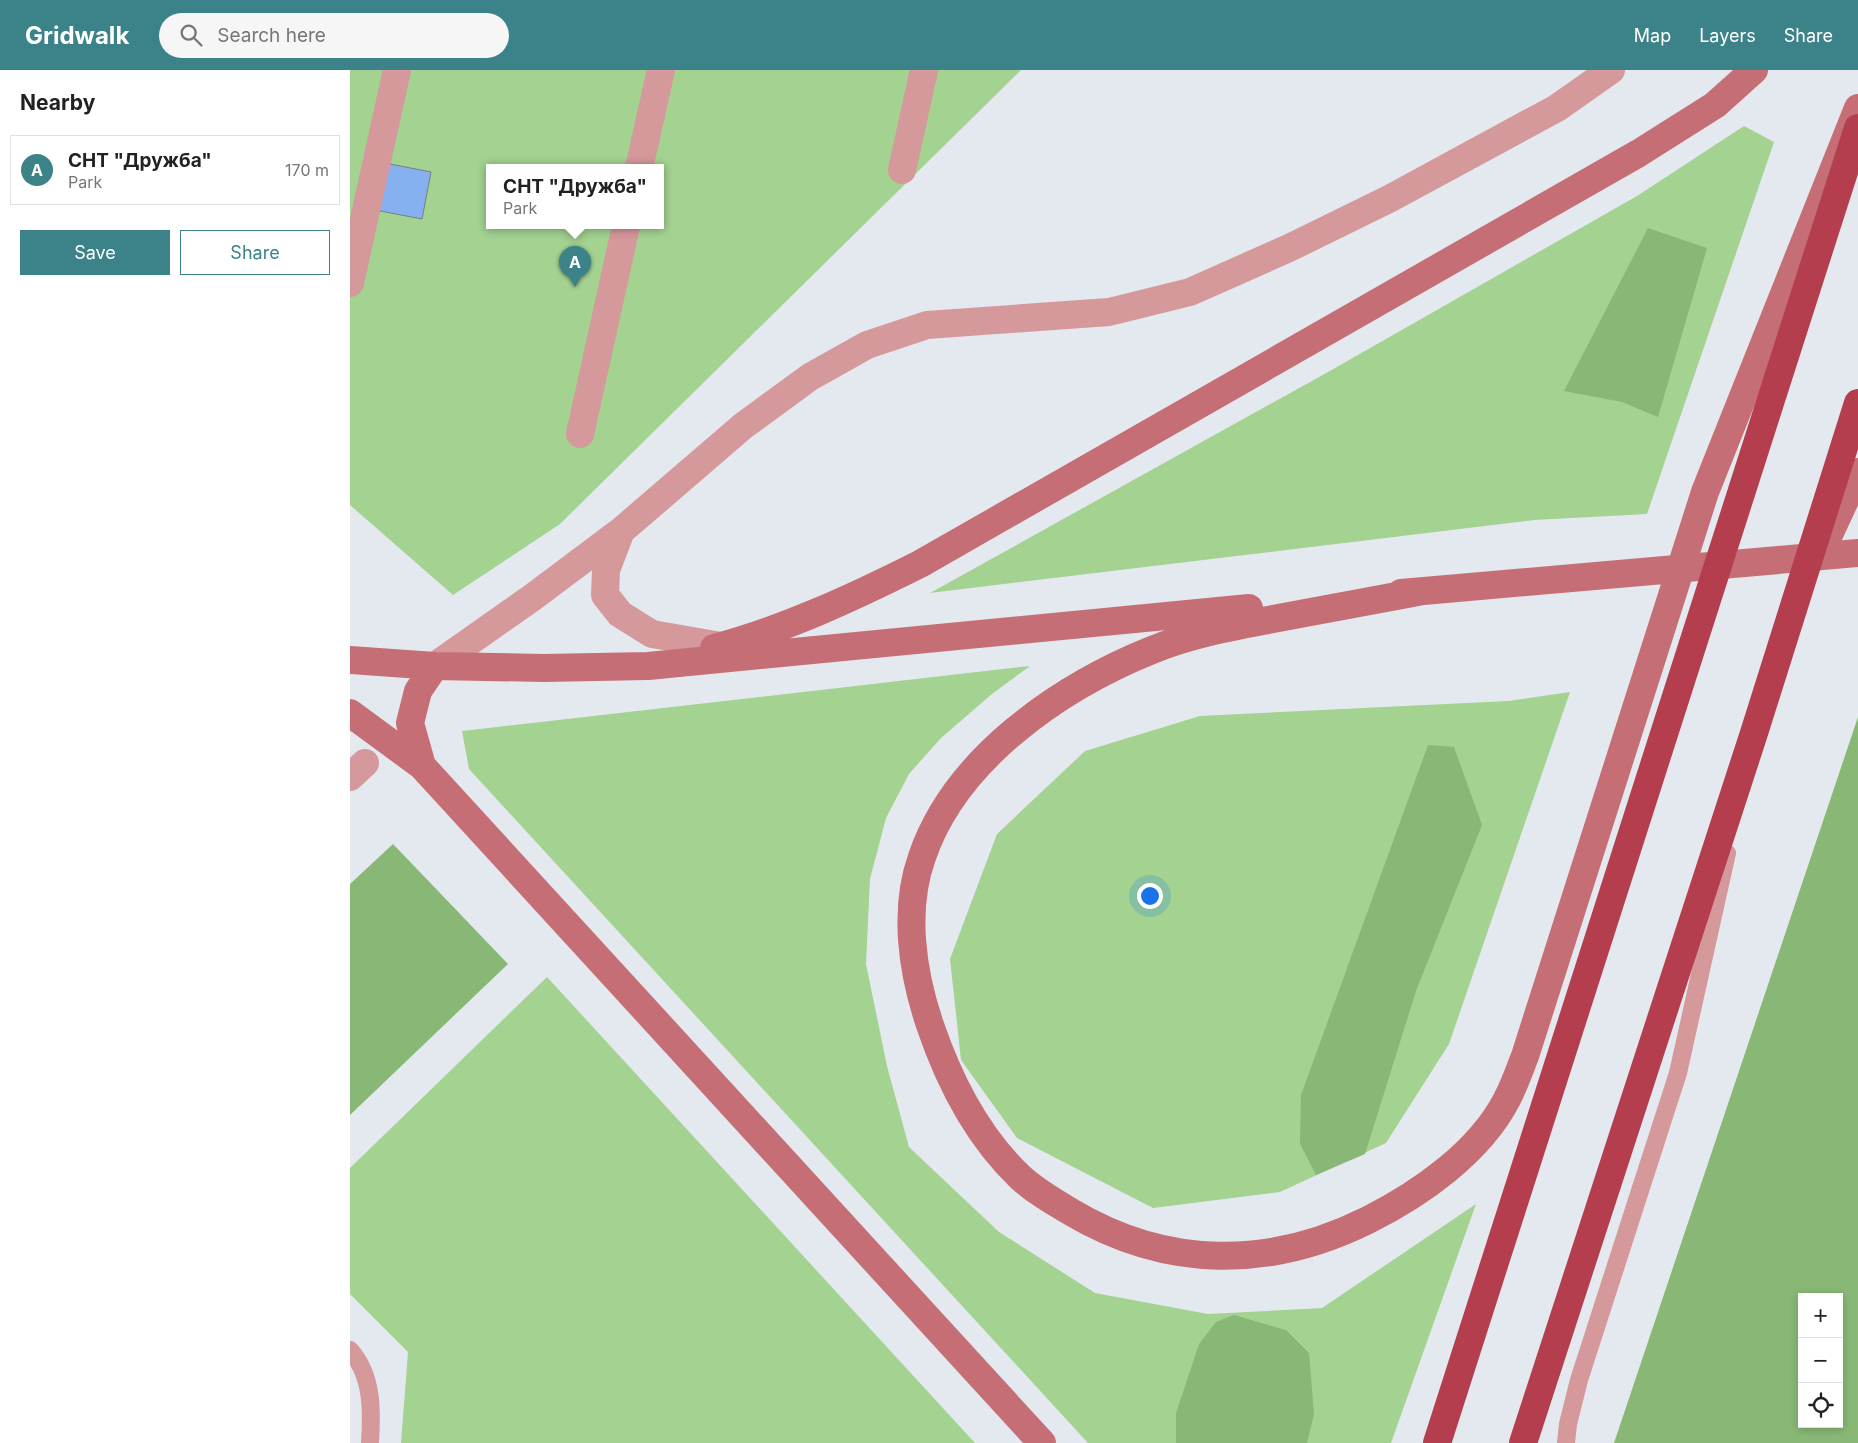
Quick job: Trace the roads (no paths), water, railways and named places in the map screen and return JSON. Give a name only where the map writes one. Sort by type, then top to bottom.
[{"type":"highway","points":[[1437,1443],[1858,128]]},
{"type":"highway","points":[[1522,1443],[1754,733],[1858,403]]},
{"type":"main road","points":[[648,666],[721,646],[791,622],[853,598],[920,564],[1639,153],[1715,105],[1754,70]]},
{"type":"main road","points":[[1418,592],[1203,633],[1154,649],[1111,668],[1066,694],[996,747],[971,772],[943,809],[921,857],[914,883],[911,916],[913,952],[926,1013],[936,1044],[953,1082],[972,1117],[992,1146],[1022,1178],[1052,1200],[1085,1220],[1123,1238],[1162,1249],[1199,1255],[1234,1257],[1272,1253],[1313,1243],[1345,1232],[1385,1212],[1420,1190],[1451,1166],[1483,1134],[1497,1115],[1506,1101],[1525,1056],[1705,492],[1858,108]]},
{"type":"main road","points":[[1789,621],[1858,472]]},
{"type":"main road","points":[[350,660],[435,666],[544,668],[648,666],[1418,592],[1858,553]]},
{"type":"main road","points":[[422,766],[410,723],[418,691],[435,666]]},
{"type":"main road","points":[[350,713],[422,766],[1042,1443]]},
{"type":"street","points":[[350,283],[397,70]]},
{"type":"street","points":[[640,164],[661,70]]},
{"type":"street","points":[[902,170],[924,70]]},
{"type":"street","points":[[435,666],[621,531],[742,426],[810,377],[867,345],[927,325],[1109,312],[1190,292],[1289,248],[1389,200],[1557,108],[1611,70]]},
{"type":"street","points":[[580,434],[625,229]]},
{"type":"street","points":[[621,531],[606,570],[605,595],[620,614],[652,634],[721,646]]},
{"type":"lane","points":[[1566,1443],[1568,1424],[1579,1380],[1678,1074],[1754,733]]},
{"type":"lane","points":[[350,1350],[366,1378],[371,1401],[370,1443]]},
{"type":"place","name":"СНТ \"Дружба\"","points":[[575,287]]}]
